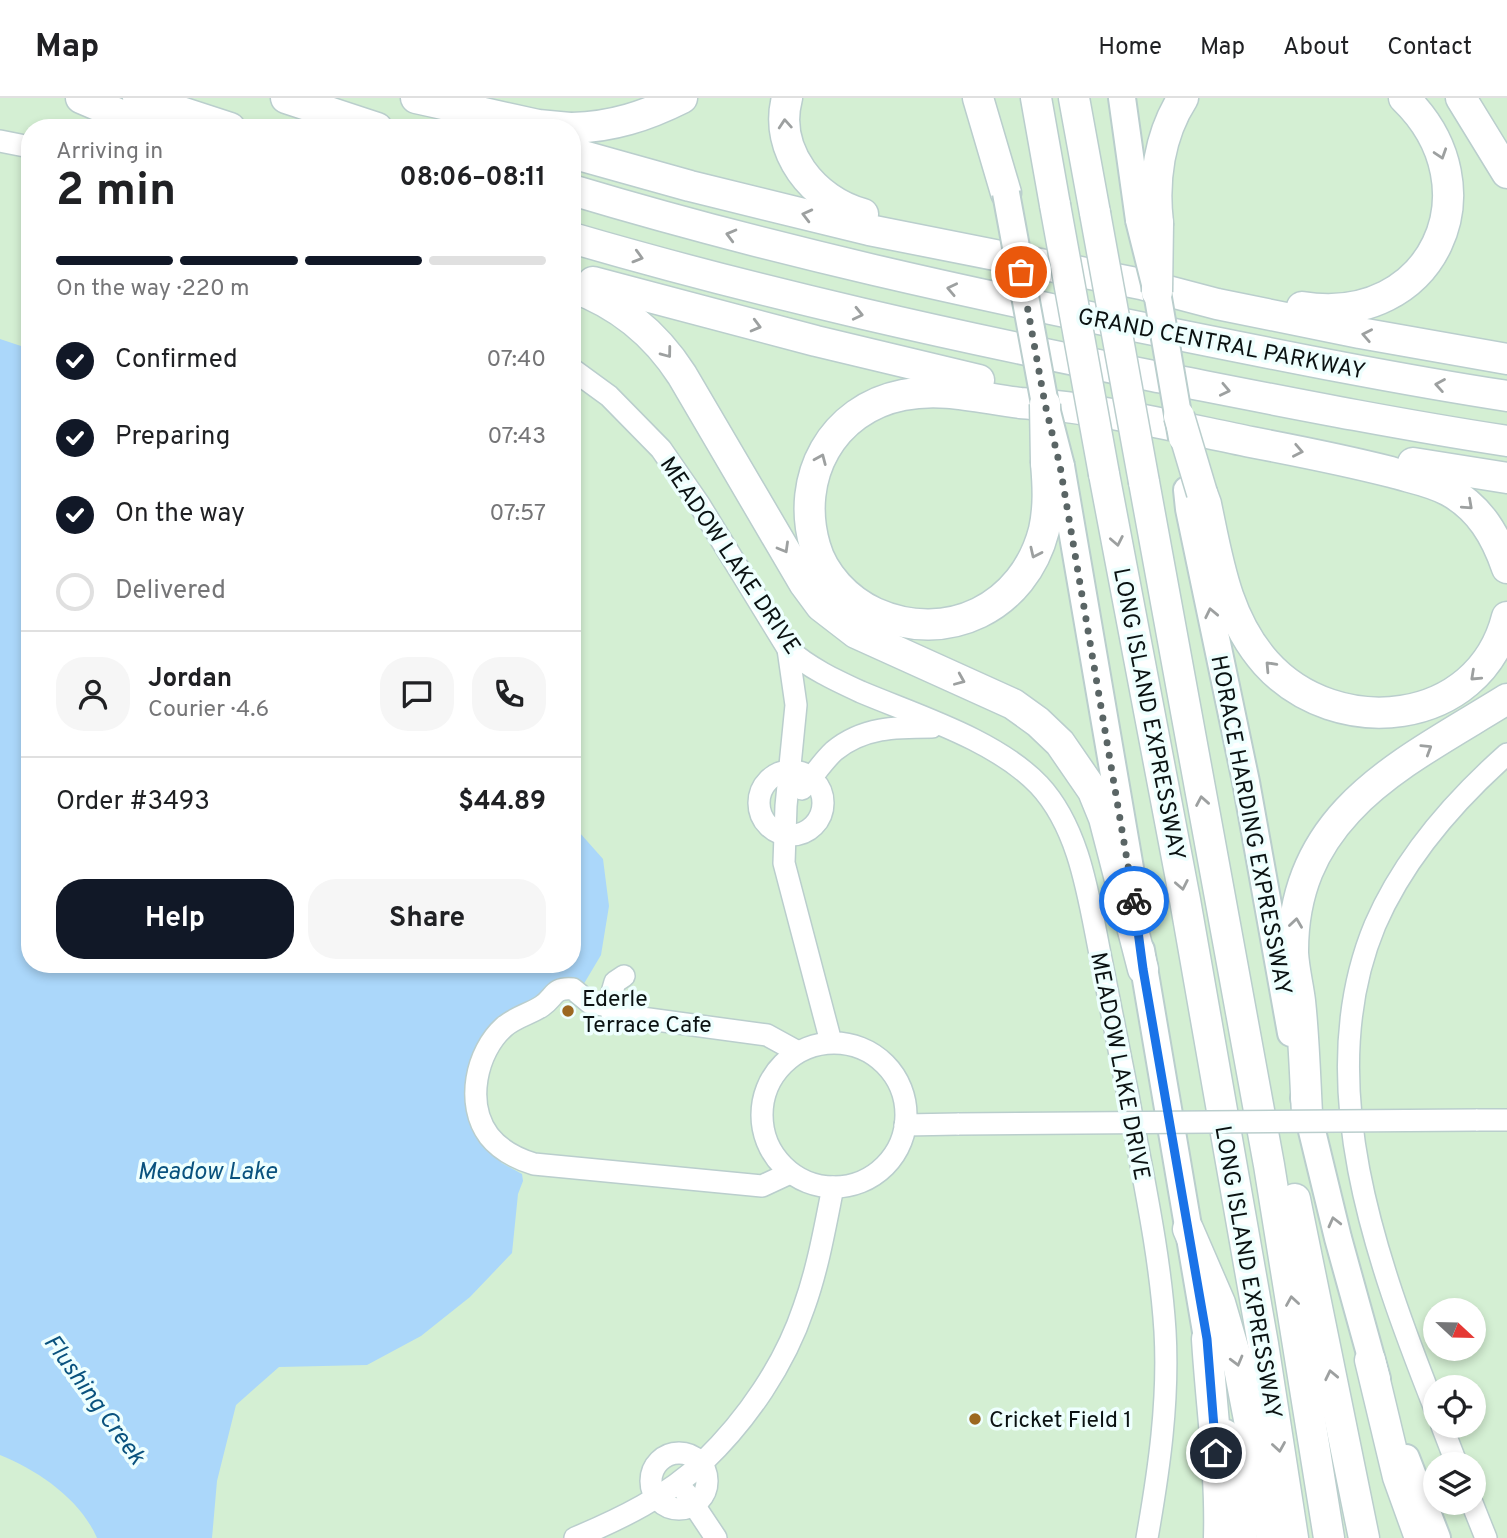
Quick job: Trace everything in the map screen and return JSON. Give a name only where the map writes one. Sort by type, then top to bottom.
[{"type":"highway","points":[[81,98],[130,119]]},
{"type":"highway","points":[[138,98],[202,119]]},
{"type":"highway","points":[[286,98],[350,119]]},
{"type":"highway","points":[[404,98],[464,119]]},
{"type":"highway","points":[[416,98],[511,119]]},
{"type":"highway","points":[[581,127],[612,124],[682,98]]},
{"type":"highway","points":[[787,98],[784,122],[790,151],[805,177],[827,198],[852,211],[994,253]]},
{"type":"highway","points":[[978,98],[1006,192]]},
{"type":"highway","name":"LONG ISLAND EXPRESSWAY","points":[[1036,98],[1185,900],[1260,1330],[1293,1538]]},
{"type":"highway","name":"LONG ISLAND EXPRESSWAY","points":[[1074,98],[1284,1247],[1329,1538]]},
{"type":"highway","points":[[1149,288],[1149,222],[1155,200],[1158,163],[1168,124],[1183,98]]},
{"type":"highway","points":[[1149,288],[1223,290],[1293,306],[1326,309],[1363,305],[1400,289],[1424,267],[1433,253],[1441,235],[1448,200],[1448,182],[1439,146],[1422,118],[1404,98]]},
{"type":"highway","points":[[1461,98],[1507,173]]},
{"type":"highway","points":[[581,156],[669,181],[869,230],[994,253],[1217,304],[1360,333],[1507,359]]},
{"type":"highway","name":"GRAND CENTRAL PARKWAY","points":[[581,193],[739,237],[949,288],[1274,355],[1507,396]]},
{"type":"highway","name":"GRAND CENTRAL PARKWAY","points":[[581,241],[734,283],[926,330],[1317,408],[1507,441]]},
{"type":"highway","points":[[581,278],[817,341],[1020,390],[1087,410]]},
{"type":"highway","points":[[581,290],[632,318],[666,351],[804,583],[821,606],[844,625],[871,641],[1013,704],[1038,722],[1060,743],[1093,791],[1104,818],[1143,969]]},
{"type":"highway","points":[[1045,404],[1053,464],[1045,524],[1037,550],[1012,589],[973,617],[942,624],[919,625],[897,621],[871,611],[837,586],[821,563],[809,520],[809,504],[819,460],[835,434],[858,412],[904,395],[942,391],[1087,410],[1336,458],[1420,479],[1459,497],[1484,520],[1498,544],[1507,568]]},
{"type":"highway","points":[[1179,416],[1195,492],[1206,504],[1222,579],[1234,614],[1243,632],[1267,663],[1281,677],[1315,698],[1333,705],[1370,712],[1392,712],[1431,705],[1459,690],[1485,666],[1502,635],[1507,617]]},
{"type":"highway","points":[[1336,458],[1407,462],[1507,478]]},
{"type":"highway","points":[[1307,1113],[1300,1001],[1293,952],[1303,890],[1317,852],[1341,816],[1378,781],[1507,699]]},
{"type":"highway","points":[[1219,892],[1262,1021],[1280,1131],[1364,1538]]},
{"type":"highway","points":[[1188,1228],[1220,1303],[1239,1368],[1272,1538]]},
{"type":"highway","points":[[1207,1339],[1219,1483],[1219,1538]]},
{"type":"highway","points":[[1370,1360],[1398,1477],[1420,1538]]},
{"type":"main road","points":[[992,98],[1006,192],[1045,404]]},
{"type":"main road","points":[[1122,98],[1149,222]]},
{"type":"main road","points":[[1149,288],[1179,416]]},
{"type":"main road","points":[[1053,464],[1131,874],[1143,969],[1244,1538]]},
{"type":"main road","name":"HORACE HARDING EXPRESSWAY","points":[[1195,492],[1189,509],[1245,782],[1307,1113],[1370,1360],[1437,1538]]},
{"type":"street","points":[[0,141],[21,145]]},
{"type":"street","name":"MEADOW LAKE DRIVE","points":[[581,376],[609,396],[661,449],[699,504],[788,649],[801,661],[834,680],[992,748],[1017,765],[1040,787],[1063,820],[1076,854],[1090,906],[1157,1259],[1165,1331],[1166,1390],[1157,1484],[1147,1538]]},
{"type":"street","points":[[788,649],[796,705],[786,806],[784,863],[831,1042]]},
{"type":"street","points":[[786,806],[833,752],[858,735],[889,727],[942,727]]},
{"type":"street","points":[[1423,1378],[1390,1291],[1363,1189],[1351,1108],[1351,1019],[1366,950],[1398,881],[1450,811],[1507,754]]},
{"type":"street","points":[[790,771],[804,773],[812,778],[822,793],[823,800],[821,815],[807,831],[785,835],[766,824],[758,802],[760,793],[771,777],[790,771]]},
{"type":"street","points":[[624,976],[615,982],[608,1006],[590,1003],[573,989],[559,990],[547,999],[544,1005],[517,1017],[494,1038],[484,1054],[475,1090],[481,1121],[489,1136],[513,1155],[534,1164],[762,1186],[790,1173]]},
{"type":"street","points":[[612,1014],[767,1035],[798,1052]]},
{"type":"street","points":[[831,1042],[854,1045],[872,1054],[888,1067],[899,1084],[905,1104],[905,1125],[900,1145],[888,1162],[872,1176],[853,1184],[833,1187],[817,1185],[790,1173],[775,1157],[765,1138],[761,1117],[764,1095],[773,1076],[787,1059],[798,1052],[831,1042]]},
{"type":"street","points":[[905,1125],[1507,1120]]},
{"type":"street","points":[[575,1538],[613,1522],[657,1497],[702,1464],[759,1395],[786,1350],[805,1306],[833,1187]]},
{"type":"street","points":[[677,1452],[687,1453],[702,1464],[708,1481],[701,1499],[694,1505],[677,1509],[668,1507],[657,1497],[652,1476],[662,1459],[677,1452]]},
{"type":"street","points":[[662,1459],[716,1538]]},
{"type":"street","points":[[1477,1515],[1486,1538]]},
{"type":"green space","points":[[0,98],[1507,98],[1507,1538],[0,1538]]},
{"type":"water","name":"Meadow Lake","points":[[0,339],[21,346],[21,973],[581,973],[581,834],[603,859],[609,906],[601,955],[582,987],[476,1051],[491,1152],[502,1163],[522,1174],[512,1253],[470,1297],[421,1336],[367,1365],[279,1367],[236,1405],[217,1481],[212,1538],[97,1538],[80,1511],[57,1488],[29,1469],[0,1455]]},
{"type":"way so far","points":[[1021,272],[1045,404],[1060,466],[1134,901]]},
{"type":"place","name":"Ederle Terrace Cafe","points":[[568,1011]]},
{"type":"place","name":"Cricket Field 1","points":[[975,1419]]},
{"type":"route","points":[[1134,901],[1143,969],[1207,1339],[1216,1453]]},
{"type":"water label","name":"Flushing Creek","points":[[95,1399]]}]
